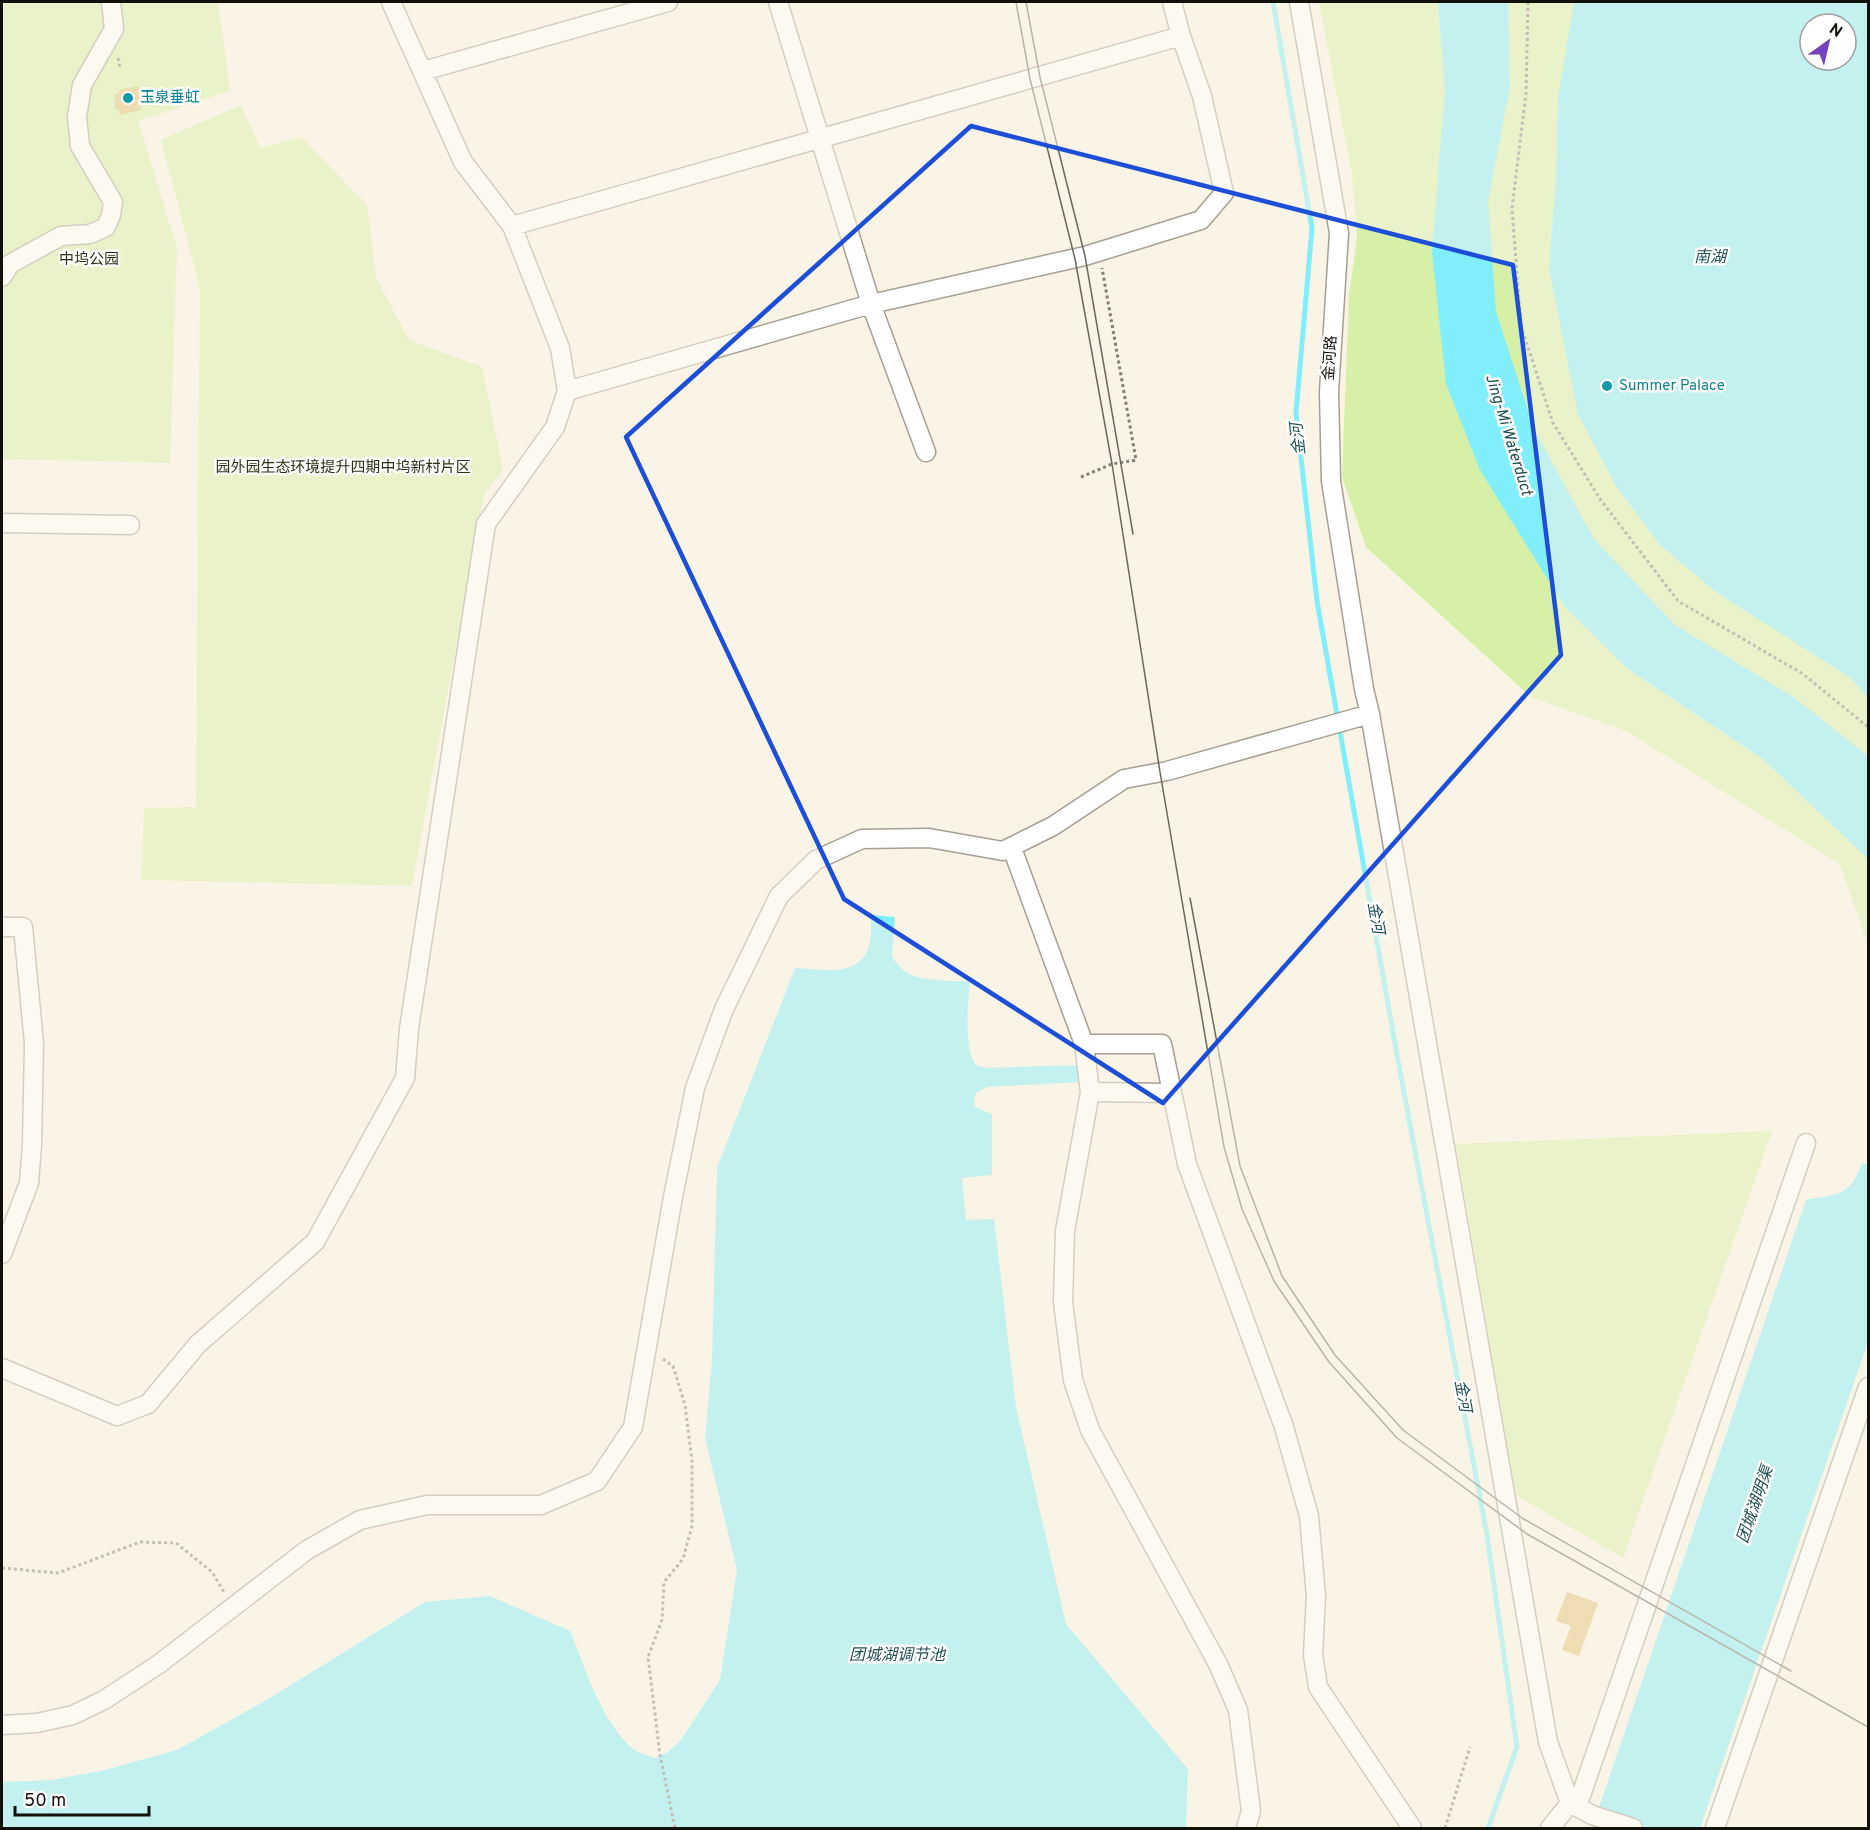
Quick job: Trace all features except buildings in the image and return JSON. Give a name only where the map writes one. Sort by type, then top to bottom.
[{"type":"street","points":[[2,277],[10,264],[61,236],[90,234],[106,227],[111,215],[113,202],[80,146],[77,117],[82,85],[114,29],[111,2]]},
{"type":"street","points":[[2,1368],[117,1416],[147,1404],[198,1344],[315,1242],[405,1078],[409,1029],[486,524],[555,427],[567,392],[560,348],[512,226],[463,162],[391,2]]},
{"type":"street","points":[[423,70],[668,2]]},
{"type":"street","points":[[778,2],[871,304],[926,452]]},
{"type":"street","points":[[567,392],[871,304],[1099,252],[1201,220],[1224,193],[1202,96],[1172,2]]},
{"type":"street","name":"金河路","points":[[1299,2],[1339,233],[1329,392],[1331,481],[1364,689],[1363,716],[1548,1742],[1579,1808]]},
{"type":"street","points":[[512,226],[1181,36]]},
{"type":"street","points":[[2,522],[130,525]]},
{"type":"street","points":[[2,1725],[37,1723],[73,1715],[104,1700],[159,1664],[307,1550],[360,1520],[427,1505],[541,1505],[597,1481],[633,1427],[673,1197],[695,1088],[724,1009],[779,896],[816,860],[862,839],[929,838],[1003,852],[1053,826],[1124,780],[1167,771],[1363,716]]},
{"type":"street","points":[[1012,848],[1084,1044],[1090,1092],[1065,1231],[1063,1302],[1074,1380],[1090,1430],[1218,1664],[1238,1710],[1251,1811],[1246,1828]]},
{"type":"street","points":[[2,927],[23,927],[34,1043],[29,1183],[2,1254]]},
{"type":"street","points":[[1084,1044],[1162,1044],[1187,1164],[1284,1427],[1309,1516],[1316,1596],[1313,1655],[1318,1687],[1412,1828]]},
{"type":"street","points":[[1090,1092],[1172,1093]]},
{"type":"street","points":[[1561,1828],[1579,1808],[1806,1143]]},
{"type":"street","points":[[1714,1828],[1869,1387]]},
{"type":"street","points":[[1550,1828],[1579,1808]]},
{"type":"street","points":[[1579,1808],[1633,1828]]},
{"type":"path","points":[[1528,2],[1526,93],[1512,210],[1521,326],[1553,423],[1600,499],[1678,601],[1803,674],[1869,728]]},
{"type":"path","points":[[1081,477],[1112,464],[1136,460],[1099,252]]},
{"type":"path","points":[[647,1347],[673,1366],[685,1405],[692,1461],[692,1526],[683,1558],[664,1582],[662,1620],[648,1657],[660,1755],[675,1828]]},
{"type":"path","points":[[2,1568],[58,1573],[140,1542],[176,1543],[212,1572],[233,1607]]},
{"type":"path","points":[[1445,1828],[1470,1747]]},
{"type":"highlighted area","points":[[971,126],[1513,265],[1561,655],[1163,1103],[844,899],[626,437]]},
{"type":"green space","name":"中坞公园","points":[[2,2],[218,2],[230,91],[138,121],[177,248],[170,463],[2,459]]},
{"type":"green space","name":"Summer Palace","points":[[1319,2],[1868,2],[1868,945],[1840,864],[1626,731],[1531,697],[1366,547],[1342,477],[1349,295],[1357,238],[1352,174]]},
{"type":"green space","name":"园外园生态环境提升四期中坞新村片区","points":[[241,105],[260,148],[301,137],[367,205],[376,278],[409,340],[482,367],[503,470],[484,495],[412,886],[142,880],[144,808],[196,807],[200,288],[161,140]]},
{"type":"green space","points":[[1772,1131],[1623,1558],[1516,1495],[1456,1144]]},
{"type":"water","name":"Jing-Mi Waterduct","points":[[1438,2],[1508,2],[1510,88],[1488,201],[1496,312],[1534,429],[1594,539],[1675,625],[1795,698],[1868,756],[1868,859],[1763,759],[1628,669],[1565,607],[1480,470],[1446,384],[1432,252],[1445,91]]},
{"type":"water","name":"南湖","points":[[1574,2],[1868,2],[1868,698],[1851,678],[1716,592],[1660,545],[1616,486],[1578,414],[1549,268],[1556,179],[1558,99]]},
{"type":"water","name":"团城湖调节池","points":[[871,915],[895,917],[892,956],[906,972],[926,979],[970,982],[968,1039],[973,1060],[978,1066],[988,1068],[1081,1065],[1082,1082],[987,1087],[977,1092],[974,1099],[975,1107],[992,1114],[992,1175],[962,1178],[966,1220],[994,1219],[1016,1407],[1066,1624],[1188,1769],[1186,1828],[2,1828],[2,1782],[51,1780],[101,1771],[177,1750],[270,1698],[425,1602],[490,1596],[570,1631],[603,1709],[633,1749],[655,1758],[668,1752],[681,1740],[720,1680],[737,1570],[705,1438],[712,1360],[717,1168],[795,968],[837,970],[855,964],[863,958],[868,949]]},
{"type":"water","name":"团城湖明渠","points":[[1862,1163],[1868,1165],[1868,1342],[1700,1828],[1592,1828],[1806,1200],[1842,1192],[1852,1183]]},
{"type":"waterway","name":"金河","points":[[1273,2],[1312,228],[1296,413],[1317,601],[1397,1055],[1487,1535],[1517,1747],[1488,1828]]},
{"type":"tram line","points":[[1016,2],[1030,79],[1075,259],[1112,464],[1160,772],[1224,1147],[1242,1209],[1274,1281],[1329,1362],[1397,1438],[1527,1534],[1868,1727]]},
{"type":"tram line","points":[[1026,2],[1040,77],[1085,256],[1133,534]]},
{"type":"tram line","points":[[1190,898],[1240,1166],[1282,1276],[1335,1355],[1403,1430],[1522,1518],[1791,1671]]},
{"type":"place","name":"玉泉垂虹","points":[[128,98]]},
{"type":"place","name":"Summer Palace","points":[[1607,386]]}]
